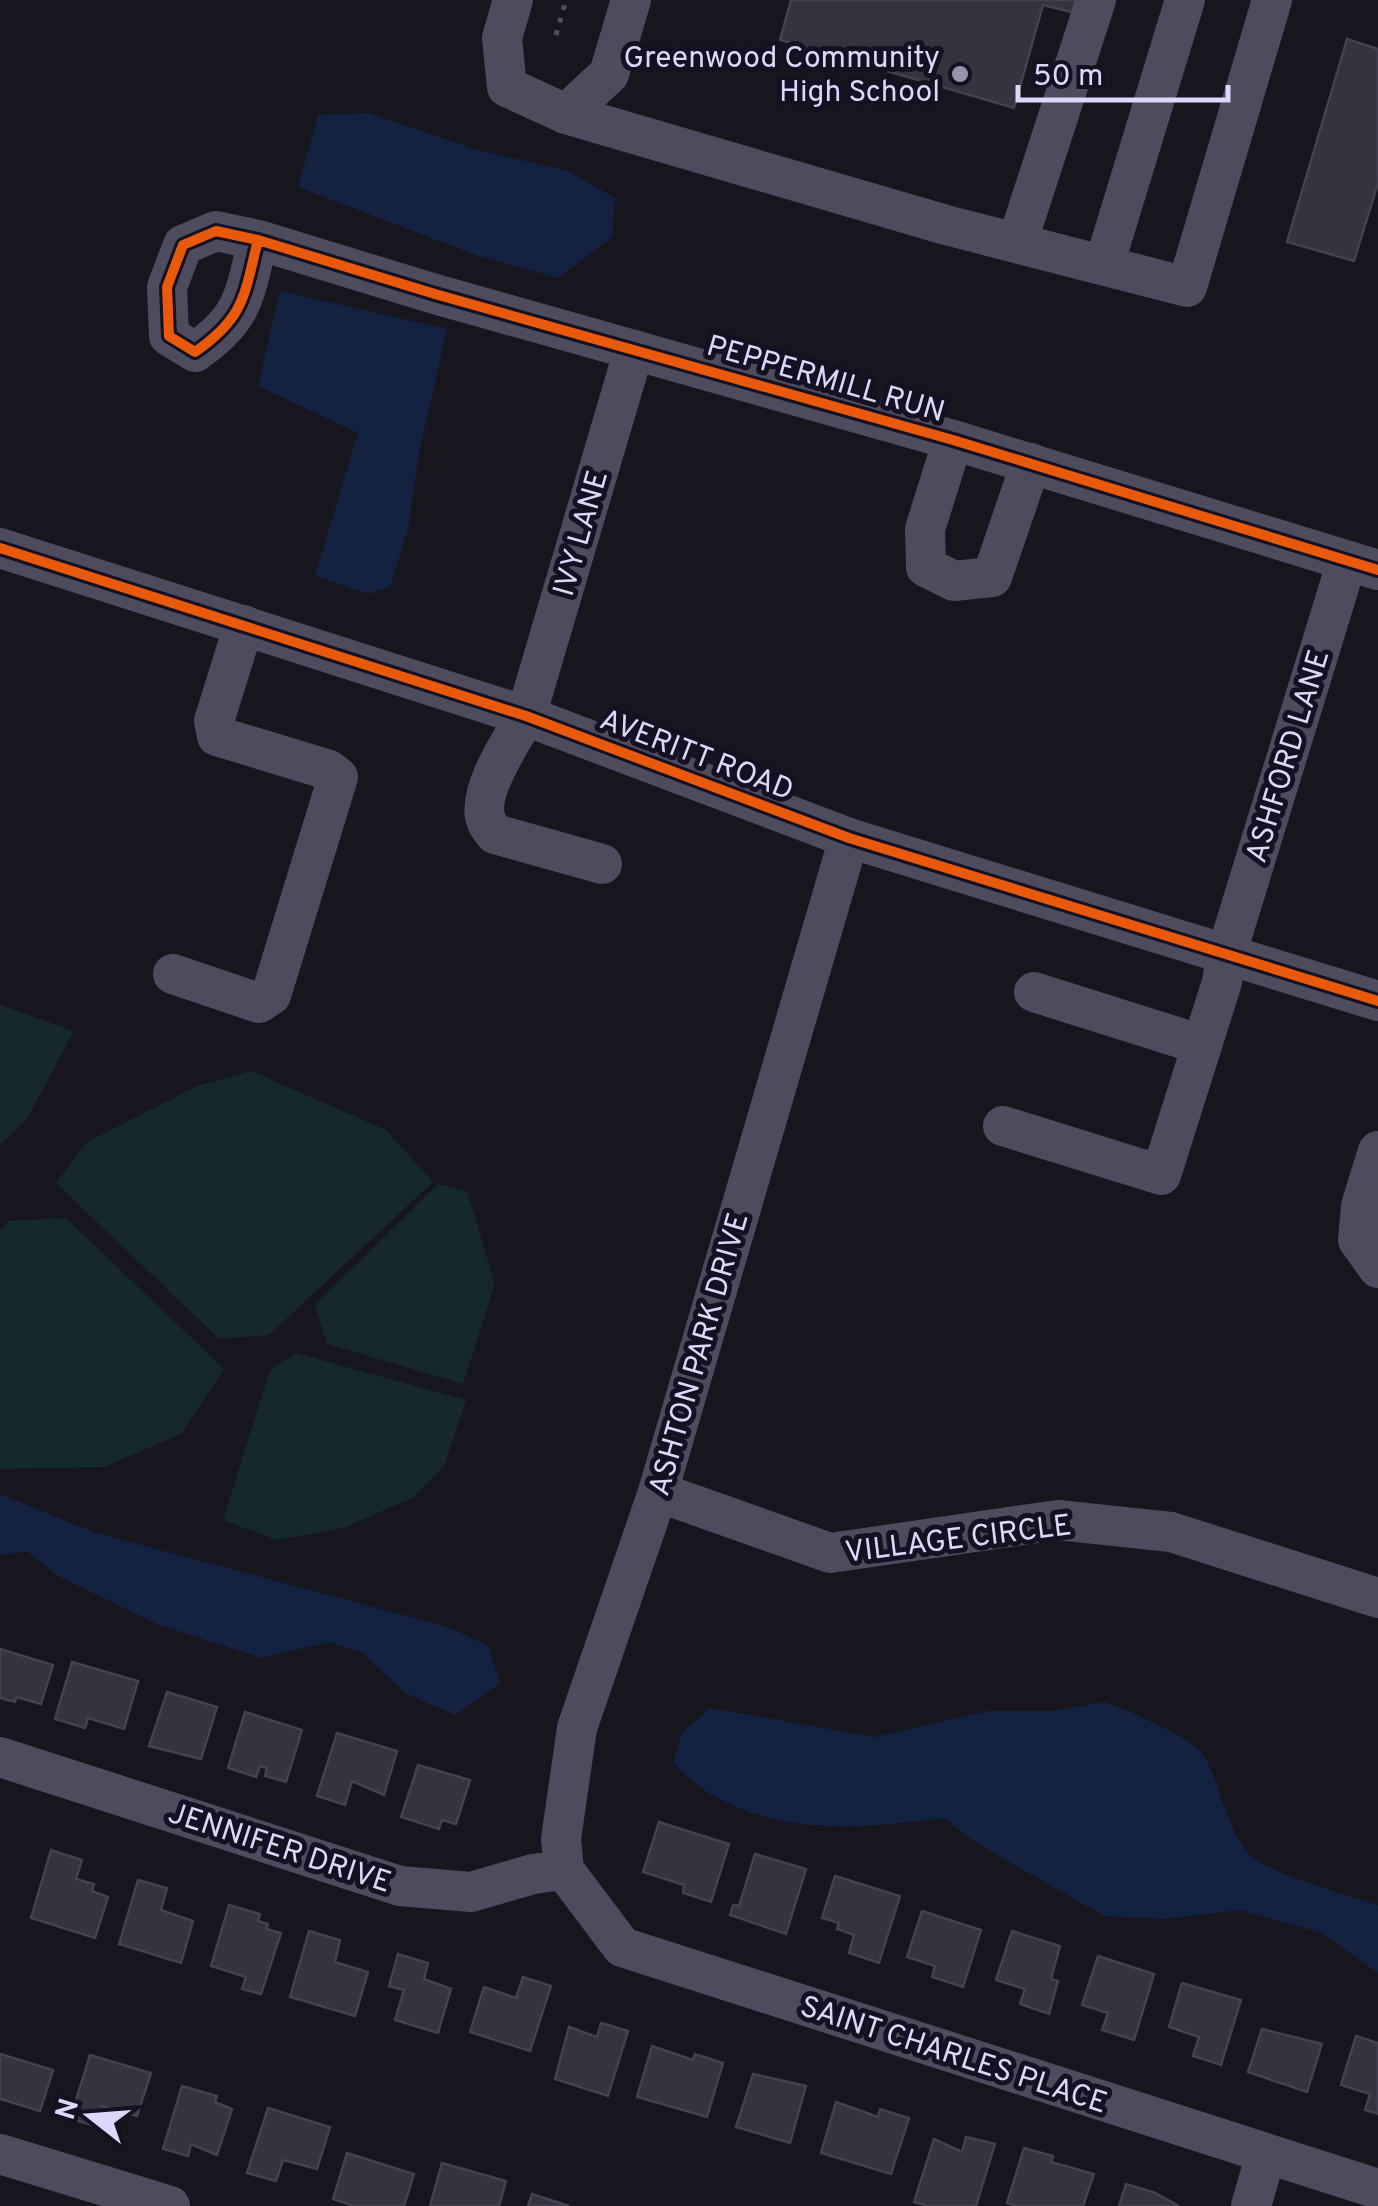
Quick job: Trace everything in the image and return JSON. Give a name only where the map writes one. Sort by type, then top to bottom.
[{"type":"street","points":[[566,114],[609,74],[631,0]]},
{"type":"street","points":[[1017,243],[1096,0]]},
{"type":"street","points":[[1104,265],[1185,0]]},
{"type":"street","points":[[507,19],[507,87],[566,114],[1017,243],[1187,286],[1272,0]]},
{"type":"street","name":"PEPPERMILL RUN","points":[[258,240],[953,440],[1362,565]]},
{"type":"street","name":"IVY LANE","points":[[602,864],[495,834],[486,819],[485,802],[502,755],[526,716],[634,350]]},
{"type":"street","points":[[953,440],[925,530],[926,567],[954,581],[992,577],[1031,464]]},
{"type":"street","name":"AVERITT ROAD","points":[[0,548],[526,716],[849,838],[1378,1000]]},
{"type":"street","name":"ASHFORD LANE","points":[[1003,1126],[1161,1175],[1222,982],[1227,952],[1362,565]]},
{"type":"street","points":[[173,974],[259,1003],[271,995],[338,777],[329,770],[218,736],[214,721],[244,625]]},
{"type":"street","name":"ASHTON PARK DRIVE","points":[[564,1870],[561,1839],[576,1728],[658,1492],[849,838]]},
{"type":"street","points":[[1034,992],[1202,1045]]},
{"type":"street","points":[[1378,1150],[1360,1206],[1358,1240],[1378,1268]]},
{"type":"street","name":"VILLAGE CIRCLE","points":[[658,1492],[830,1553],[1058,1520],[1172,1532],[1378,1598]]},
{"type":"street","name":"JENNIFER DRIVE","points":[[0,1758],[400,1886],[470,1892],[533,1874],[564,1870]]},
{"type":"street","name":"SAINT CHARLES PLACE","points":[[564,1870],[622,1947],[1378,2189]]},
{"type":"street","points":[[0,2154],[170,2206]]},
{"type":"street","points":[[1251,2206],[1266,2154]]},
{"type":"path","points":[[556,35],[566,0]]},
{"type":"green space","points":[[0,1005],[74,1031],[27,1119],[0,1145]]},
{"type":"green space","points":[[252,1071],[386,1130],[433,1182],[269,1335],[219,1339],[56,1183],[87,1142],[199,1085]]},
{"type":"green space","points":[[438,1184],[467,1191],[495,1284],[463,1384],[327,1344],[315,1305]]},
{"type":"green space","points":[[66,1218],[224,1369],[181,1434],[104,1467],[0,1469],[0,1231],[8,1221]]},
{"type":"green space","points":[[296,1353],[466,1400],[444,1466],[412,1498],[343,1528],[277,1540],[223,1520],[270,1370]]},
{"type":"water","points":[[369,113],[474,149],[568,171],[615,198],[612,237],[558,278],[476,255],[298,187],[318,115]]},
{"type":"water","points":[[280,291],[447,329],[419,453],[408,529],[390,587],[368,594],[315,576],[358,433],[258,386]]},
{"type":"water","points":[[0,1494],[93,1532],[444,1626],[488,1645],[500,1683],[455,1715],[405,1693],[362,1652],[329,1642],[261,1658],[157,1624],[56,1575],[27,1551],[0,1555]]},
{"type":"water","points":[[1106,1702],[1160,1726],[1199,1750],[1211,1770],[1235,1833],[1259,1862],[1378,1905],[1378,1973],[1322,1933],[1240,1910],[1165,1919],[1104,1916],[978,1844],[944,1818],[824,1826],[765,1817],[709,1793],[673,1763],[682,1733],[710,1708],[875,1737],[988,1711],[1051,1711]]},
{"type":"building","name":"Greenwood Community High School","points":[[791,0],[1092,0],[1087,16],[1043,5],[1014,108],[780,40]]},
{"type":"building","points":[[1347,39],[1378,49],[1378,183],[1354,261],[1287,242]]},
{"type":"building","points":[[0,1649],[53,1665],[41,1704],[16,1697],[15,1702],[0,1698]]},
{"type":"building","points":[[72,1662],[138,1681],[124,1729],[88,1718],[85,1728],[55,1719]]},
{"type":"building","points":[[167,1692],[217,1707],[201,1759],[149,1746]]},
{"type":"building","points":[[245,1712],[302,1730],[286,1782],[265,1776],[267,1768],[260,1766],[256,1777],[228,1768]]},
{"type":"building","points":[[337,1733],[397,1751],[384,1795],[352,1781],[345,1805],[317,1796]]},
{"type":"building","points":[[418,1765],[470,1780],[456,1824],[442,1820],[439,1829],[401,1817]]},
{"type":"building","points":[[659,1822],[729,1844],[711,1902],[683,1893],[684,1885],[643,1872]]},
{"type":"building","points":[[51,1850],[82,1860],[76,1879],[94,1884],[92,1891],[108,1897],[95,1938],[31,1918]]},
{"type":"building","points":[[755,1854],[806,1869],[786,1934],[730,1915],[733,1905],[739,1906]]},
{"type":"building","points":[[835,1876],[900,1896],[879,1963],[849,1953],[854,1935],[837,1929],[839,1923],[822,1918]]},
{"type":"building","points":[[138,1880],[167,1888],[161,1910],[193,1921],[181,1963],[119,1944]]},
{"type":"building","points":[[229,1905],[260,1914],[258,1921],[268,1924],[266,1929],[281,1933],[261,1994],[242,1989],[246,1977],[211,1966]]},
{"type":"building","points":[[922,1911],[981,1930],[963,1987],[932,1977],[935,1966],[907,1957]]},
{"type":"building","points":[[309,1931],[340,1940],[335,1962],[368,1972],[355,2016],[290,1997]]},
{"type":"building","points":[[1012,1931],[1060,1946],[1051,1979],[1058,1981],[1049,2014],[1020,2004],[1025,1989],[996,1980]]},
{"type":"building","points":[[398,1954],[428,1963],[424,1979],[451,1989],[438,2033],[395,2020],[404,1990],[389,1986]]},
{"type":"building","points":[[1098,1956],[1154,1974],[1134,2040],[1102,2030],[1108,2013],[1082,2005]]},
{"type":"building","points":[[523,1977],[551,1986],[530,2051],[470,2032],[484,1987],[516,1998]]},
{"type":"building","points":[[1182,1983],[1241,2000],[1221,2065],[1193,2056],[1199,2037],[1169,2027]]},
{"type":"building","points":[[601,2023],[628,2031],[608,2096],[555,2079],[569,2027],[597,2037]]},
{"type":"building","points":[[1262,2029],[1322,2044],[1307,2092],[1248,2072]]},
{"type":"building","points":[[1356,2036],[1378,2043],[1378,2114],[1365,2110],[1370,2094],[1341,2085]]},
{"type":"building","points":[[652,2046],[693,2060],[695,2054],[723,2063],[707,2117],[637,2097]]},
{"type":"building","points":[[0,2054],[53,2070],[40,2111],[0,2099]]},
{"type":"building","points":[[90,2055],[151,2073],[137,2116],[102,2106],[97,2126],[70,2119]]},
{"type":"building","points":[[753,2074],[806,2086],[790,2143],[736,2127]]},
{"type":"building","points":[[182,2086],[217,2096],[215,2102],[232,2109],[217,2155],[191,2144],[188,2156],[163,2149]]},
{"type":"building","points":[[836,2102],[878,2117],[880,2109],[909,2118],[891,2174],[821,2153]]},
{"type":"building","points":[[268,2108],[330,2127],[317,2169],[283,2160],[276,2181],[247,2173]]},
{"type":"building","points":[[966,2137],[995,2144],[976,2206],[929,2206],[914,2202],[934,2139],[962,2152]]},
{"type":"building","points":[[1024,2148],[1053,2156],[1051,2162],[1094,2174],[1083,2206],[1007,2203]]},
{"type":"building","points":[[347,2153],[414,2174],[404,2206],[354,2206],[333,2199]]},
{"type":"building","points":[[442,2163],[506,2181],[499,2206],[430,2206]]},
{"type":"building","points":[[1126,2184],[1155,2193],[1179,2206],[1119,2206]]},
{"type":"building","points":[[532,2194],[569,2206],[528,2206]]},
{"type":"cycle path","points":[[258,240],[240,304],[224,328],[195,352],[169,336],[167,287],[183,245],[216,231],[258,240],[953,440],[1378,570]]},
{"type":"cycle path","points":[[0,548],[526,716],[849,838],[1378,1001]]},
{"type":"place","name":"Greenwood Community High School","points":[[960,74]]}]
